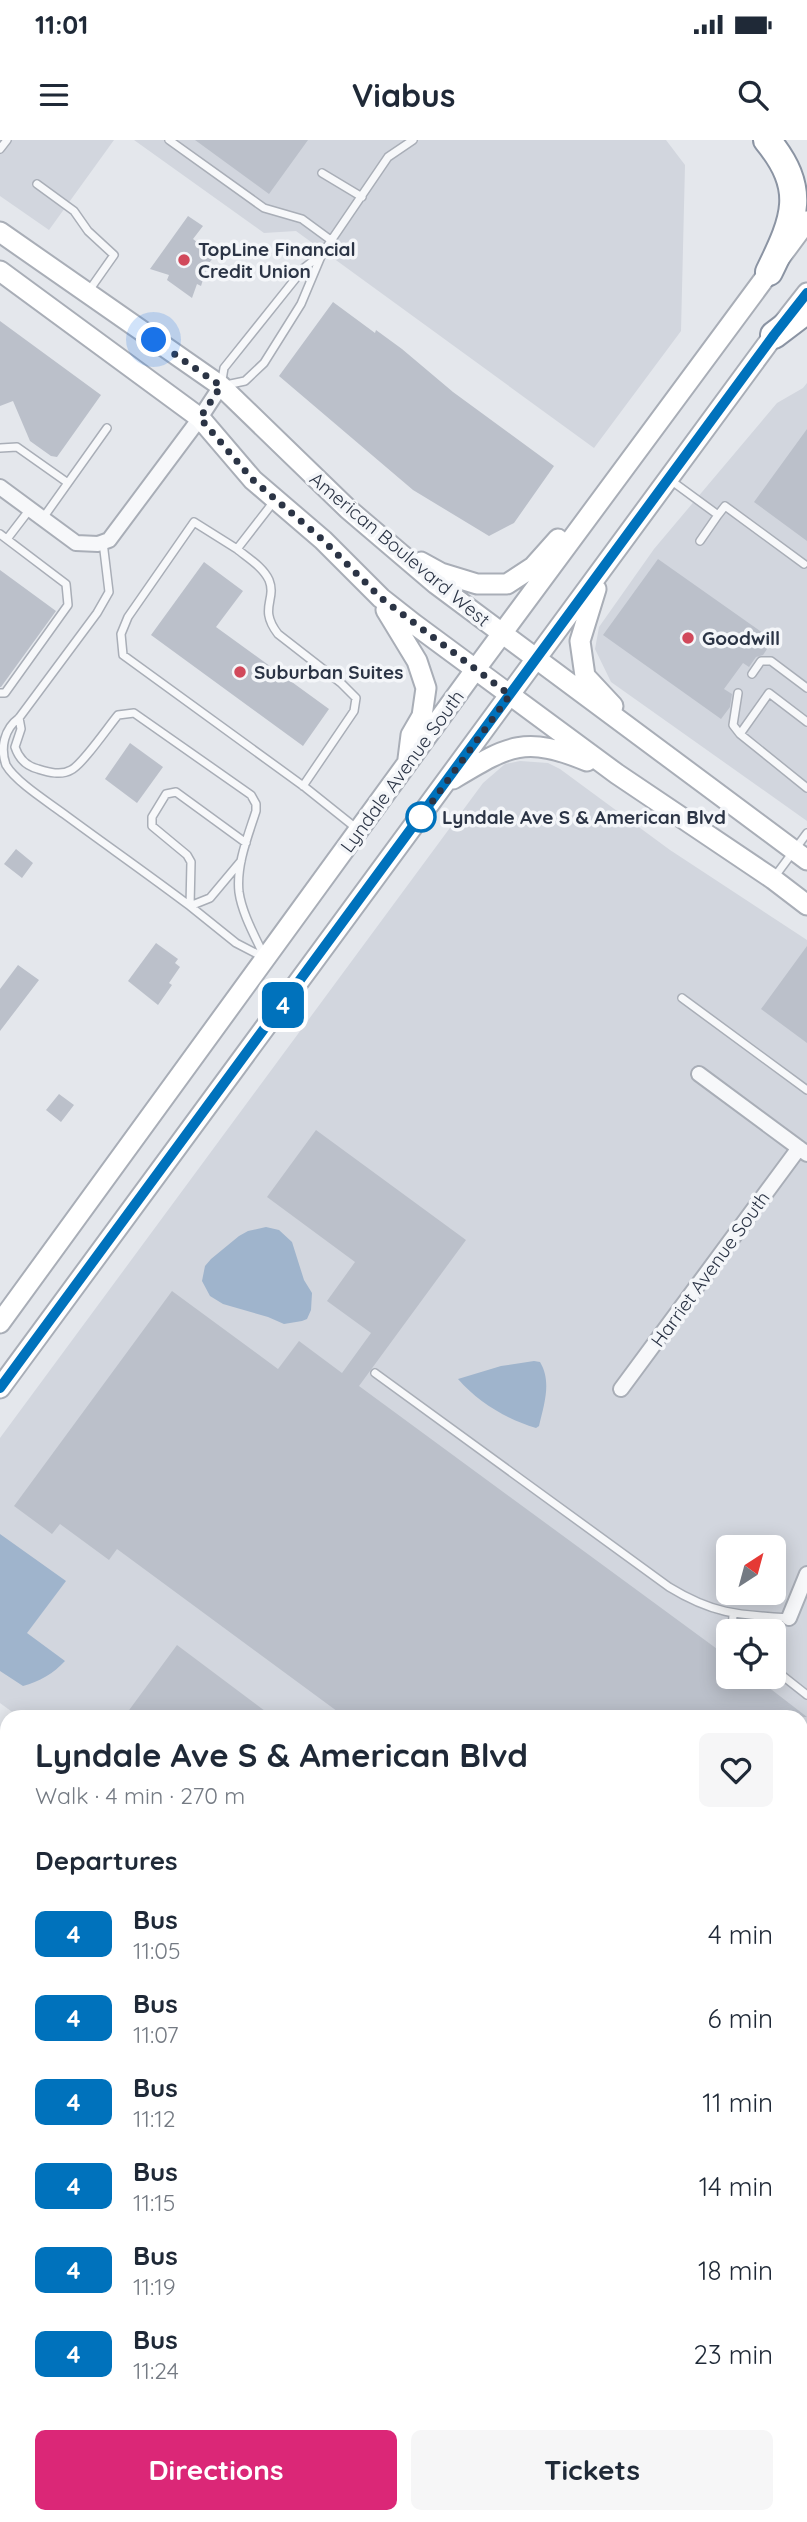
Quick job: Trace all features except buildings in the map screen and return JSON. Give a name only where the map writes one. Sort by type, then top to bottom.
[{"type":"highway","points":[[767,140],[783,154],[798,178],[801,194],[797,215],[768,272]]},
{"type":"highway","points":[[774,335],[807,310]]},
{"type":"main road","name":"Lyndale Avenue South","points":[[0,1323],[501,634],[807,221]]},
{"type":"main road","name":"American Boulevard West","points":[[0,232],[221,386],[348,509],[436,584],[801,855]]},
{"type":"main road","points":[[0,271],[200,418],[253,480],[414,624],[617,774],[773,879],[807,905]]},
{"type":"main road","points":[[0,1388],[807,293]]},
{"type":"main road","points":[[391,545],[441,573],[477,584],[506,584],[533,567],[556,540],[587,518]]},
{"type":"main road","points":[[604,567],[580,641],[585,676],[642,738]]},
{"type":"main road","points":[[372,589],[405,638],[417,661],[426,688],[422,716],[411,735],[407,764]]},
{"type":"main road","points":[[446,783],[495,754],[530,745],[561,750],[617,774]]},
{"type":"street","points":[[0,487],[76,543],[101,543],[109,540],[221,386]]},
{"type":"street","points":[[699,1074],[803,1151]]},
{"type":"street","name":"Harriet Avenue South","points":[[621,1390],[803,1151]]},
{"type":"street","points":[[789,1618],[807,1574]]},
{"type":"lane","points":[[0,149],[7,140]]},
{"type":"lane","points":[[169,140],[264,208],[302,219],[332,241]]},
{"type":"lane","points":[[323,254],[304,268],[224,368],[221,386],[245,381],[264,363],[301,304],[323,254],[388,157],[413,140]]},
{"type":"lane","points":[[322,173],[362,197]]},
{"type":"lane","points":[[37,184],[74,211],[88,231],[114,255],[87,293]]},
{"type":"lane","points":[[43,518],[107,428]]},
{"type":"lane","points":[[0,448],[17,447],[68,483]]},
{"type":"lane","points":[[668,479],[718,515]]},
{"type":"lane","points":[[237,549],[275,499]]},
{"type":"lane","points":[[700,541],[725,506],[804,564]]},
{"type":"lane","points":[[0,693],[5,693],[68,605],[66,584],[3,536],[30,509]]},
{"type":"lane","points":[[303,786],[354,711],[356,698],[278,634],[270,624],[268,612],[271,589],[262,569],[237,549],[194,522],[128,617],[121,634],[123,655],[359,830]]},
{"type":"lane","points":[[101,543],[109,592],[97,613],[5,733],[3,759],[8,769],[47,802],[190,906],[236,943],[265,958]]},
{"type":"lane","points":[[752,674],[761,661],[771,661],[807,688]]},
{"type":"lane","points":[[740,734],[769,693],[807,722]]},
{"type":"lane","points":[[738,694],[733,725],[740,734],[807,788]]},
{"type":"lane","points":[[19,718],[21,729],[15,747],[22,761],[30,767],[61,773],[74,769],[118,715],[134,713],[251,795],[256,811],[242,860],[239,891],[265,958]]},
{"type":"lane","points":[[190,906],[191,862],[187,855],[159,833],[151,822],[166,794],[178,793],[246,843]]},
{"type":"lane","points":[[773,879],[801,855],[807,833]]},
{"type":"lane","points":[[190,906],[210,898],[242,860]]},
{"type":"lane","points":[[681,998],[807,1090]]},
{"type":"lane","points":[[375,1373],[690,1600],[733,1615],[789,1618]]},
{"type":"lane","points":[[733,1615],[733,1619]]},
{"type":"lane","points":[[786,1678],[807,1695]]},
{"type":"shaded area","points":[[0,140],[114,140],[49,230],[0,196]]},
{"type":"shaded area","points":[[134,140],[666,140],[685,165],[681,331],[594,448],[296,231],[264,233]]},
{"type":"shaded area","points":[[807,383],[807,821],[611,682],[595,649],[599,627],[654,549],[777,403]]},
{"type":"shaded area","points":[[520,761],[548,763],[560,769],[670,850],[807,940],[807,1710],[10,1710],[0,1703],[0,1438],[483,783],[505,764]]},
{"type":"water","points":[[266,1227],[279,1230],[292,1242],[304,1280],[312,1293],[311,1310],[307,1319],[284,1324],[223,1304],[210,1296],[202,1281],[205,1266],[211,1259],[239,1236]]},
{"type":"water","points":[[540,1362],[546,1377],[545,1401],[539,1426],[536,1428],[493,1409],[458,1379],[501,1366]]},
{"type":"water","points":[[0,1534],[66,1581],[27,1633],[65,1661],[46,1676],[23,1686],[0,1671]]},
{"type":"bus line","name":"4","points":[[0,1388],[807,293]]},
{"type":"place","name":"TopLine Financial Credit Union","points":[[184,260]]},
{"type":"place","name":"Goodwill","points":[[688,638]]},
{"type":"place","name":"Suburban Suites","points":[[240,672]]},
{"type":"place","name":"Lyndale Ave S & American Blvd","points":[[421,817]]},
{"type":"route","points":[[154,340],[221,386],[200,418],[253,480],[323,540],[381,598],[510,695],[421,817]]}]
